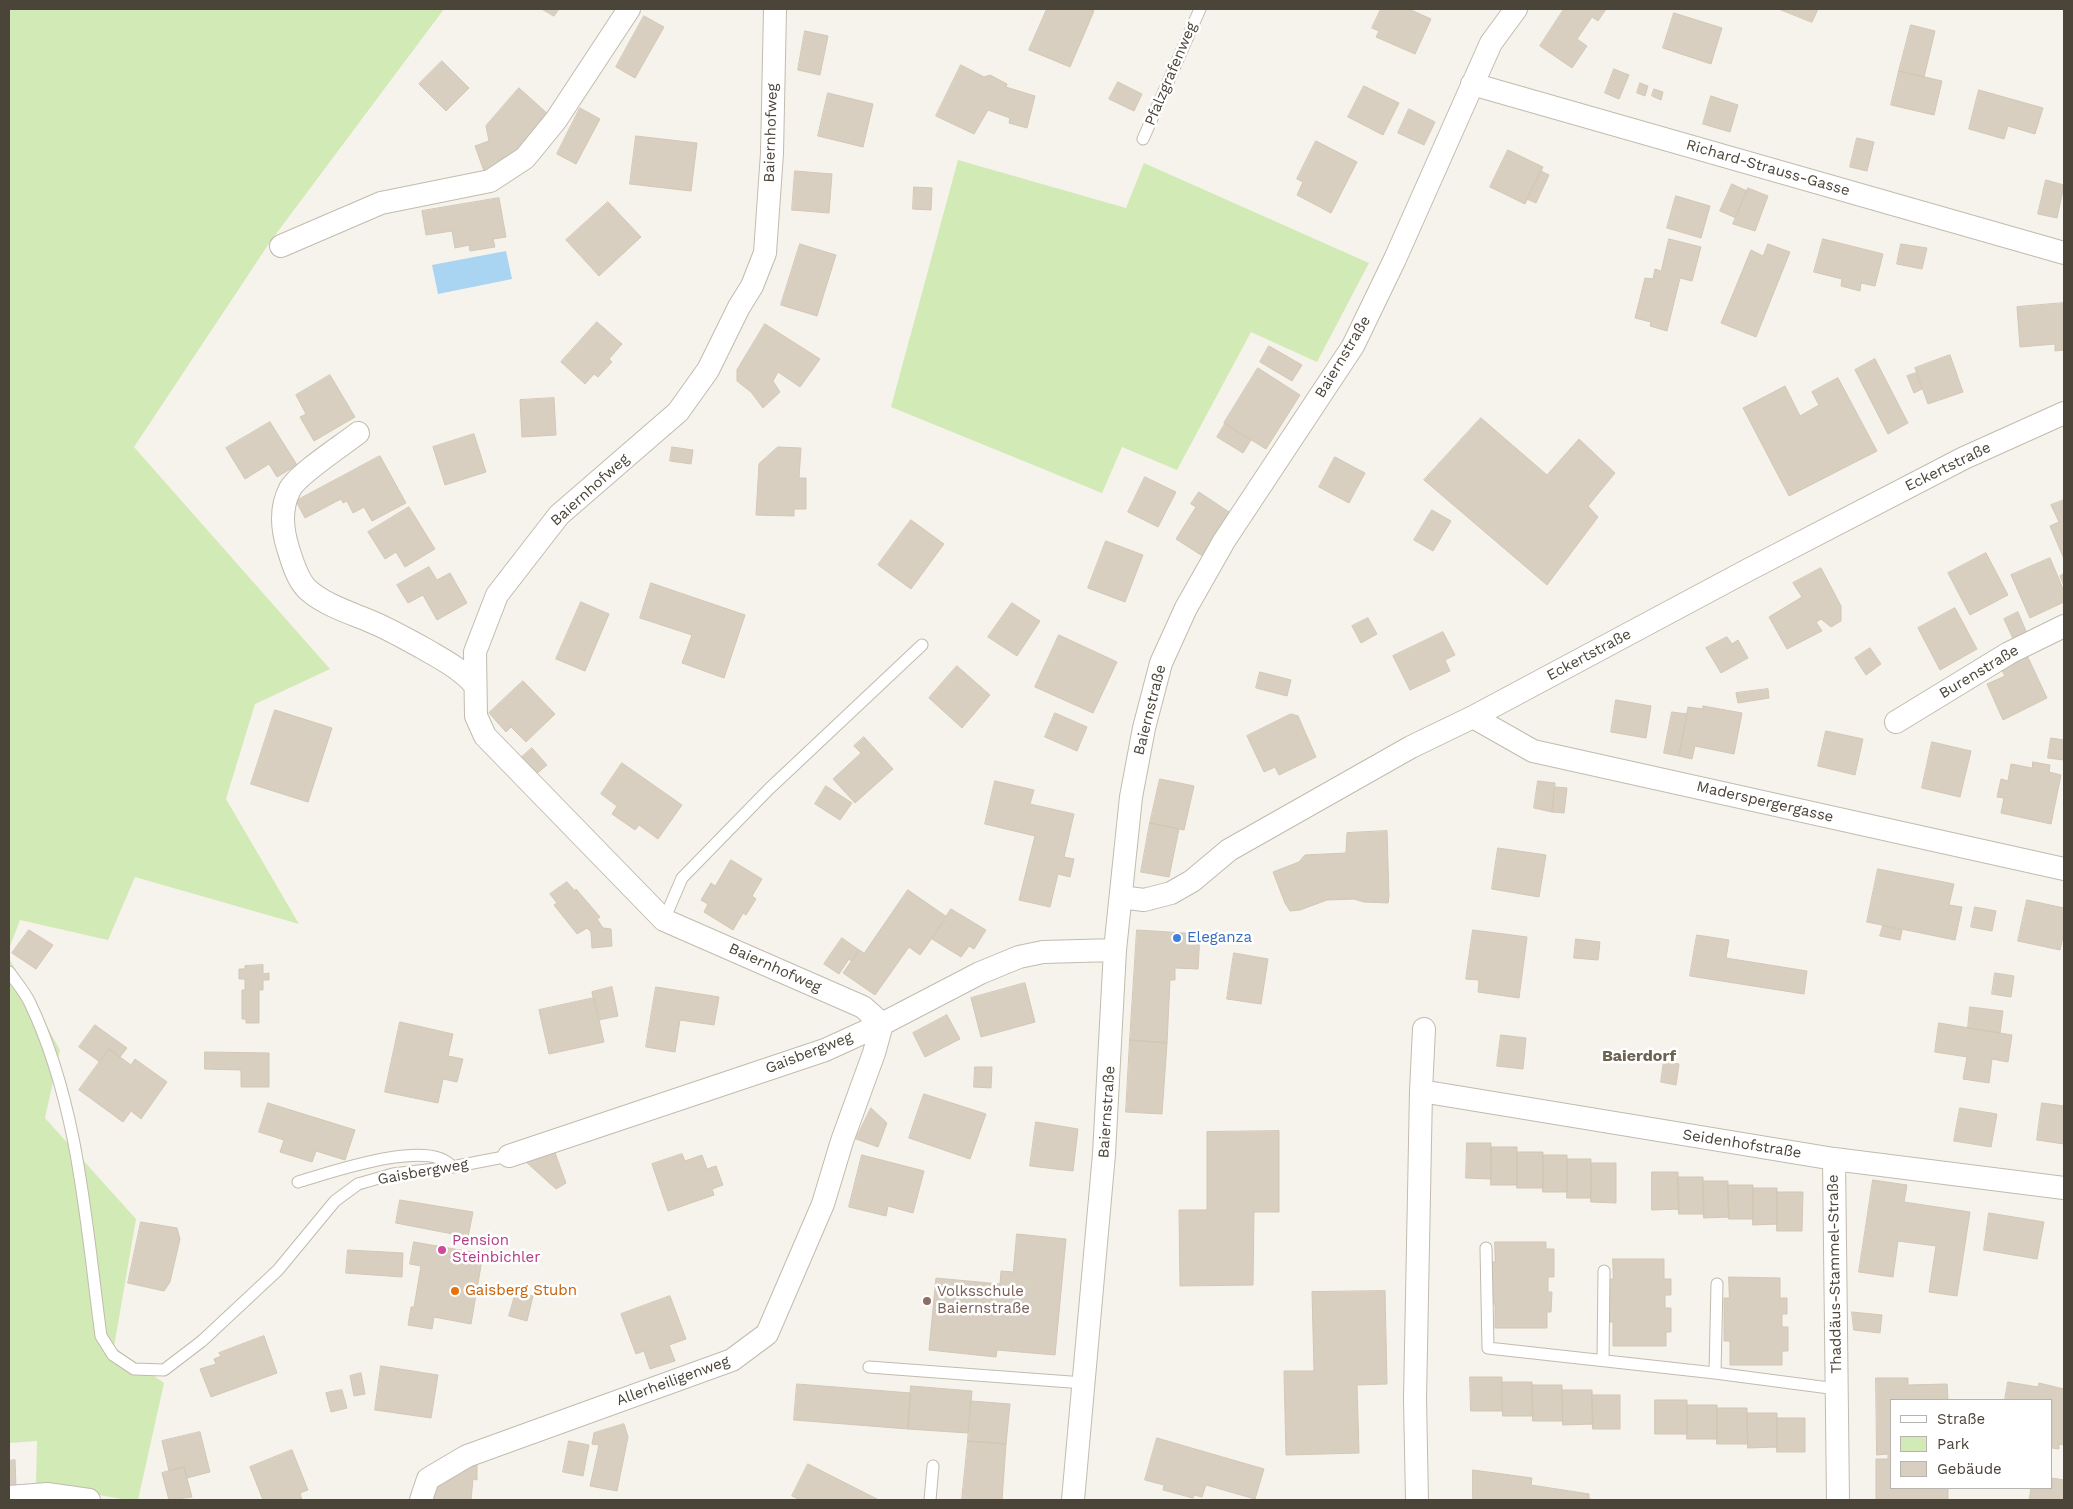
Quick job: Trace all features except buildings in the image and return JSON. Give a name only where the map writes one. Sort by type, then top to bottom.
[{"type":"street","points":[[281,246],[381,203],[490,181],[525,158],[556,120],[629,9]]},
{"type":"street","name":"Baiernhofweg","points":[[775,9],[772,153],[765,253],[752,286],[739,307],[708,370],[678,412],[559,514],[497,595],[475,652],[476,716],[485,736],[664,920],[863,1007],[882,1024]]},
{"type":"street","name":"Baiernstraße","points":[[1074,1500],[1104,1154],[1116,950],[1131,796],[1144,728],[1161,663],[1186,608],[1224,542],[1353,346],[1396,259],[1472,84],[1492,43],[1516,9]]},
{"type":"street","name":"Richard-Strauss-Gasse","points":[[1472,84],[2064,253]]},
{"type":"street","name":"Eckertstraße","points":[[1121,897],[1144,900],[1171,893],[1192,881],[1229,850],[1411,748],[1956,462],[2064,413]]},
{"type":"street","points":[[358,433],[299,478],[290,488],[282,521],[288,549],[300,580],[316,596],[380,625],[450,663],[463,672],[475,685]]},
{"type":"street","name":"Burenstraße","points":[[1896,722],[2009,653],[2064,626]]},
{"type":"street","name":"Maderspergergasse","points":[[1473,716],[1534,750],[2064,869]]},
{"type":"street","name":"Gaisbergweg","points":[[509,1156],[825,1050],[882,1024],[980,973],[1019,957],[1043,952],[1116,950]]},
{"type":"street","name":"Allerheiligenweg","points":[[421,1500],[428,1479],[467,1456],[732,1360],[767,1334],[823,1204],[842,1141],[874,1053],[882,1024]]},
{"type":"street","points":[[1417,1500],[1415,1399],[1424,1029]]},
{"type":"street","name":"Seidenhofstraße","points":[[1421,1091],[1834,1159],[2064,1188]]},
{"type":"street","name":"Thaddäus-Stammel-Straße","points":[[1834,1159],[1838,1500]]},
{"type":"street","points":[[9,1497],[47,1494],[89,1500]]},
{"type":"lane","name":"Pfalzgrafenweg","points":[[1143,139],[1200,9]]},
{"type":"lane","points":[[664,920],[682,878],[769,788],[922,645]]},
{"type":"lane","name":"Gaisbergweg","points":[[9,972],[30,1002],[58,1074],[71,1132],[101,1336],[113,1355],[134,1369],[164,1370],[202,1341],[278,1270],[335,1201],[358,1184],[394,1174],[452,1167],[509,1156]]},
{"type":"lane","points":[[298,1182],[356,1165],[399,1156],[432,1156],[447,1160],[452,1167]]},
{"type":"lane","name":"Thaddäus-Stammel-Straße","points":[[1486,1248],[1488,1348],[1715,1373],[1837,1389]]},
{"type":"lane","points":[[1603,1360],[1604,1271]]},
{"type":"lane","points":[[1715,1373],[1717,1284]]},
{"type":"lane","points":[[869,1367],[1084,1384]]},
{"type":"lane","points":[[930,1500],[933,1466]]},
{"type":"green space","points":[[9,9],[444,9],[270,242],[134,447],[330,669],[255,704],[226,799],[299,924],[135,877],[108,940],[20,920],[9,949]]},
{"type":"green space","points":[[958,160],[1126,208],[1144,163],[1369,263],[1317,362],[1251,332],[1177,470],[1122,447],[1102,493],[891,407]]},
{"type":"green space","points":[[9,958],[60,1050],[45,1118],[136,1219],[114,1347],[164,1383],[138,1500],[128,1500],[36,1484],[37,1441],[9,1443]]},
{"type":"water","points":[[506,251],[512,279],[438,294],[432,265]]},
{"type":"place","name":"Eleganza","points":[[1177,938]]},
{"type":"place","name":"Pension Steinbichler","points":[[442,1250]]},
{"type":"place","name":"Gaisberg Stubn","points":[[455,1291]]},
{"type":"place","name":"Volksschule Baiernstraße","points":[[927,1301]]},
{"type":"district","name":"Baierdorf","points":[[1639,1056]]}]
